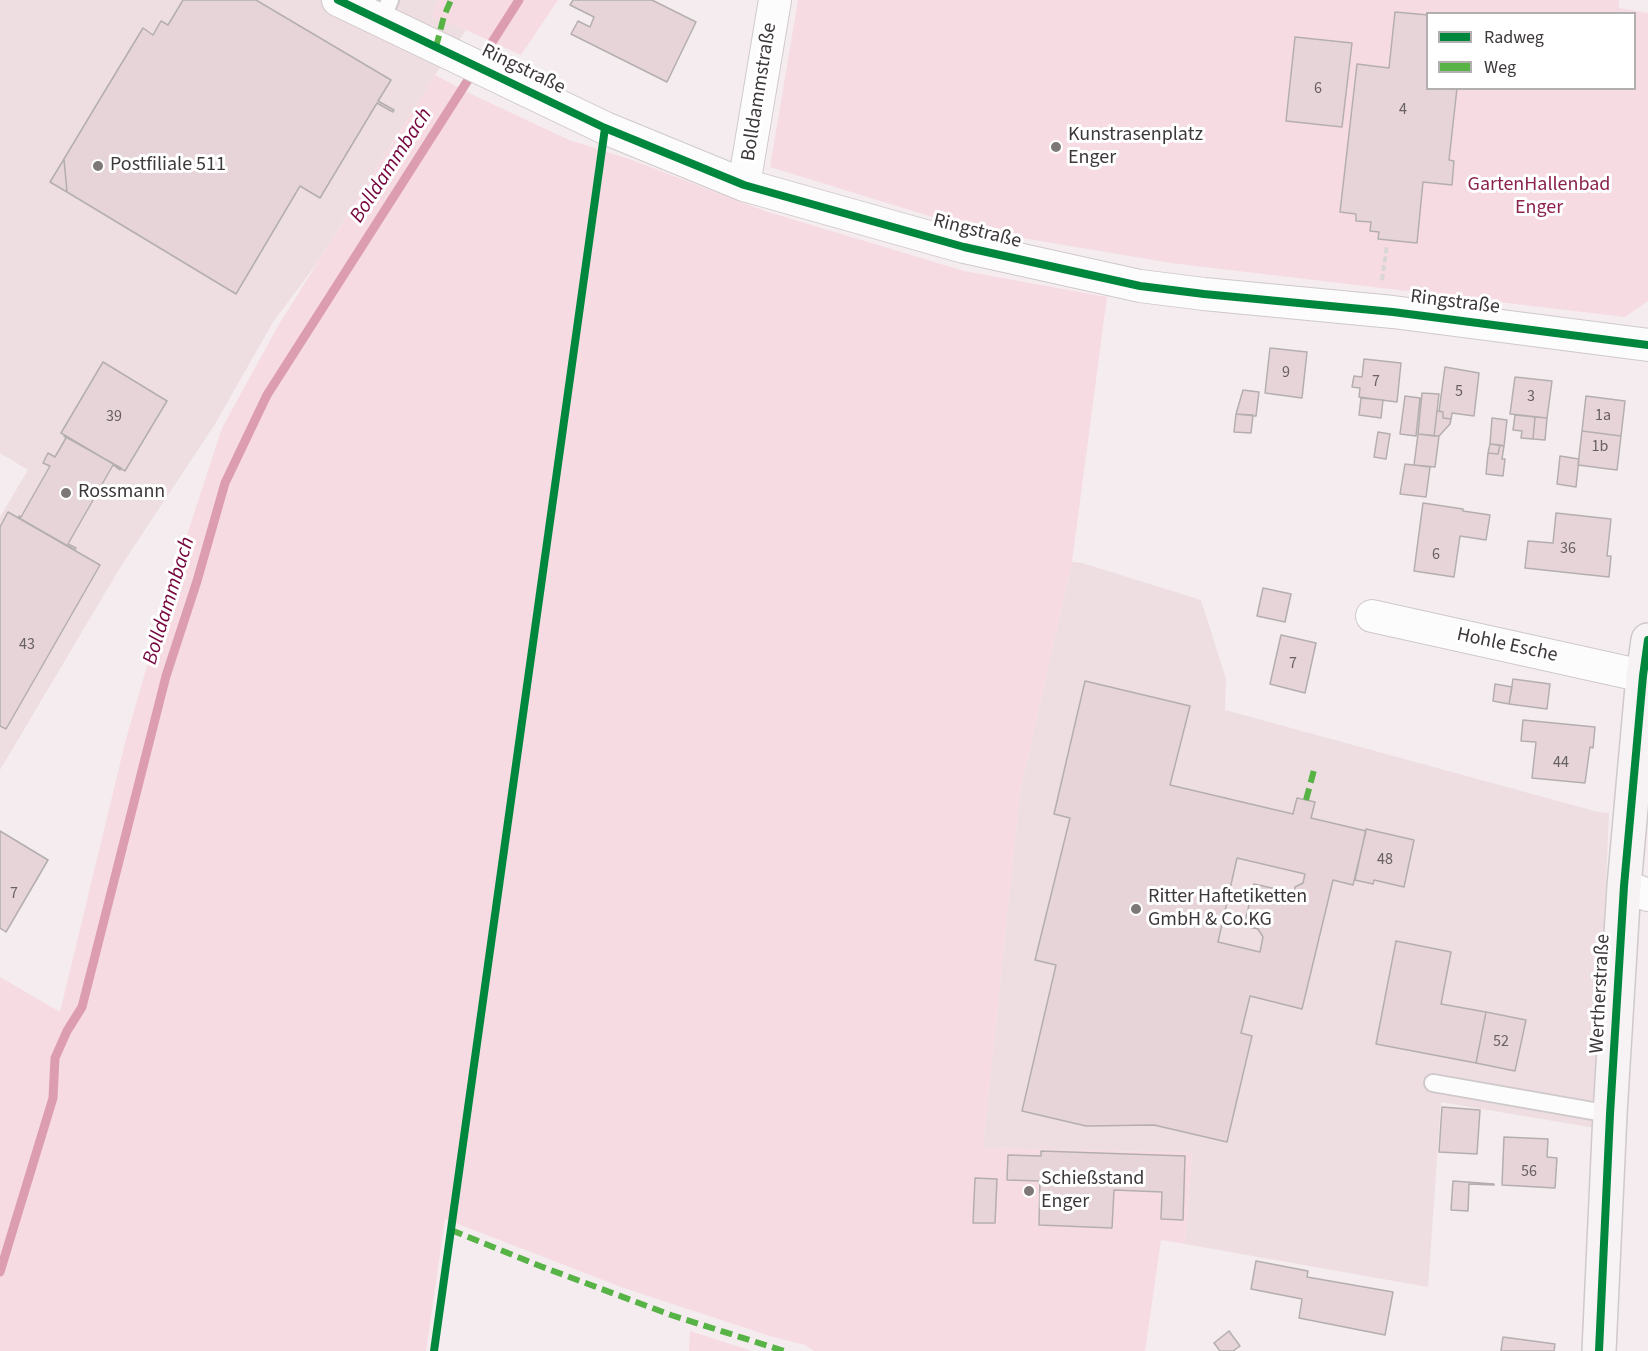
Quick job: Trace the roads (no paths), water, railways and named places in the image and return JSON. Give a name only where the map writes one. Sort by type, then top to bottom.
[{"type":"main road","name":"Wertherstraße","points":[[1599,1351],[1610,1114],[1636,891],[1643,676],[1648,640]]},
{"type":"street","name":"Ringstraße","points":[[338,0],[386,10],[449,53],[605,128],[744,185],[964,247],[1140,286],[1385,311],[1648,345]]},
{"type":"street","name":"Bolldammstraße","points":[[744,185],[775,0]]},
{"type":"street","name":"Hohle Esche","points":[[1372,616],[1643,676]]},
{"type":"lane","points":[[1433,1083],[1610,1114]]},
{"type":"waterway","name":"Bolldammbach","points":[[0,1272],[53,1098],[55,1058],[67,1031],[82,1007],[166,676],[197,581],[225,483],[267,395],[519,0]]},
{"type":"place","name":"Kunstrasenplatz Enger","points":[[1056,147]]},
{"type":"place","name":"Postfiliale 511","points":[[98,166]]},
{"type":"place","name":"Rossmann","points":[[66,493]]},
{"type":"place","name":"Ritter Haftetiketten GmbH & Co.KG","points":[[1136,909]]},
{"type":"place","name":"Schießstand Enger","points":[[1029,1191]]},
{"type":"park label","name":"GartenHallenbad Enger","points":[[1539,198]]}]
